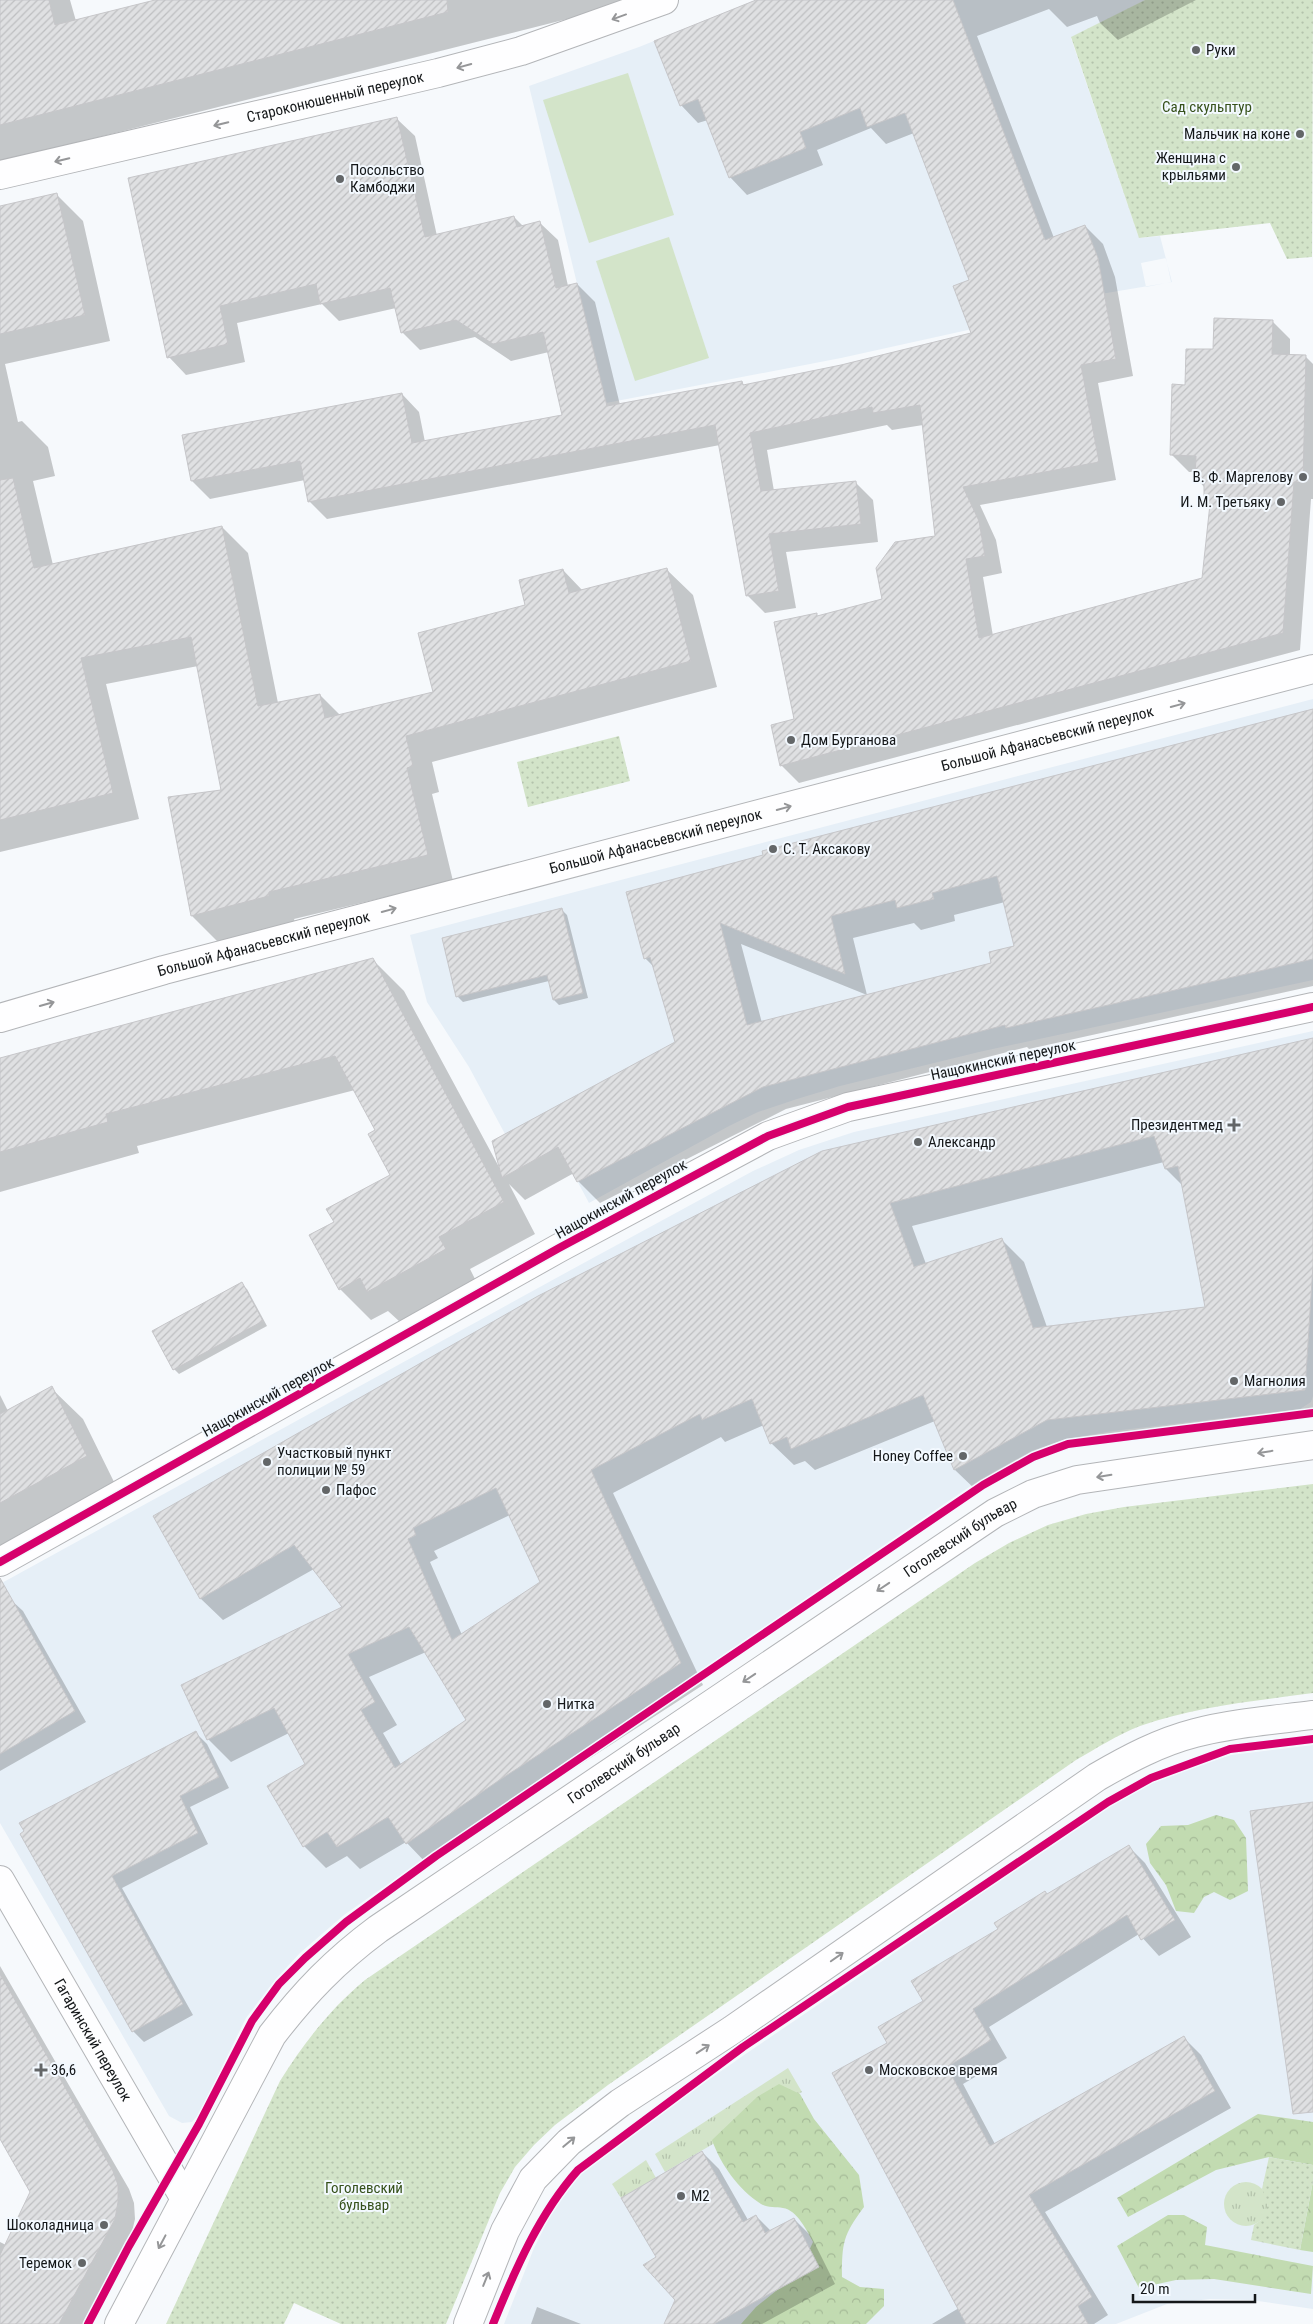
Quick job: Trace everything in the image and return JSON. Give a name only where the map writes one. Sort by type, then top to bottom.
[{"type":"street","name":"Староконюшенный переулок","points":[[0,174],[438,73],[521,51],[664,0]]},
{"type":"street","name":"Большой Афанасьевский переулок","points":[[0,1018],[183,965],[1313,669]]},
{"type":"street","name":"Нащокинский переулок","points":[[0,1562],[559,1248],[768,1136],[848,1107],[1313,1007]]},
{"type":"street","name":"Гоголевский бульвар","points":[[119,2324],[272,2035],[298,2001],[346,1953],[378,1929],[995,1513],[1033,1494],[1076,1480],[1313,1445]]},
{"type":"street","points":[[468,2324],[505,2231],[533,2179],[569,2142],[620,2103],[732,2030],[1097,1777],[1129,1758],[1194,1733],[1228,1726],[1313,1716]]},
{"type":"street","name":"Гагаринский переулок","points":[[0,1880],[185,2199]]},
{"type":"shaded area","points":[[756,0],[1145,0],[1071,38],[1139,238],[1160,236],[1166,258],[1141,263],[1146,286],[1065,300],[986,326],[841,358],[606,403],[529,86],[639,47]]},
{"type":"shaded area","points":[[1313,699],[1313,980],[979,1052],[840,1086],[797,1099],[758,1112],[729,1126],[589,1203],[559,1147],[548,1153],[534,1127],[505,1134],[469,1067],[427,1002],[410,935]]},
{"type":"shaded area","points":[[1313,1031],[1313,1396],[1311,1402],[1300,1409],[1113,1431],[1066,1439],[1031,1451],[981,1479],[344,1915],[300,1953],[275,1980],[246,2018],[199,2114],[192,2122],[182,2123],[169,2116],[0,1823],[0,1584],[753,1171],[799,1150],[854,1132]]},
{"type":"shaded area","points":[[1313,1745],[1313,2309],[1251,2300],[1210,2299],[1167,2304],[1116,2324],[504,2324],[534,2248],[558,2200],[579,2175],[609,2149],[1112,1805],[1154,1782],[1231,1755]]},
{"type":"green space","name":"Сад скульптур","points":[[1145,0],[1313,0],[1312,257],[1287,259],[1270,223],[1139,238],[1071,37]]},
{"type":"green space","points":[[628,73],[674,215],[589,243],[543,100]]},
{"type":"green space","points":[[669,237],[709,358],[635,381],[596,261]]},
{"type":"green space","points":[[619,736],[630,781],[528,807],[517,762]]},
{"type":"green space","name":"Гоголевский бульвар","points":[[1313,1484],[1313,1693],[1204,1709],[1161,1719],[1123,1733],[1076,1760],[608,2085],[555,2125],[515,2167],[500,2193],[446,2324],[341,2324],[294,2303],[284,2324],[166,2324],[280,2081],[318,2027],[365,1980],[975,1563],[1009,1543],[1048,1525],[1086,1514],[1124,1507]]},
{"type":"green space","points":[[1216,1815],[1234,1820],[1246,1838],[1248,1891],[1230,1900],[1214,1892],[1204,1897],[1194,1913],[1176,1911],[1166,1885],[1150,1863],[1146,1844],[1161,1826],[1188,1825]]},
{"type":"green space","points":[[788,2068],[802,2092],[665,2172],[655,2154]]},
{"type":"green space","points":[[779,2084],[800,2094],[814,2119],[859,2175],[864,2207],[845,2240],[842,2256],[842,2277],[860,2287],[884,2289],[884,2306],[866,2324],[741,2324],[756,2307],[787,2282],[803,2264],[813,2242],[808,2232],[793,2213],[783,2208],[763,2205],[738,2184],[725,2167],[712,2140],[757,2097]]},
{"type":"green space","points":[[1258,2114],[1313,2122],[1313,2165],[1269,2157],[1216,2170],[1128,2217],[1117,2198]]},
{"type":"green space","points":[[1269,2157],[1313,2165],[1313,2181],[1300,2250],[1251,2240],[1254,2225],[1261,2220],[1268,2205],[1262,2189]]},
{"type":"green space","points":[[646,2160],[656,2178],[621,2198],[612,2184]]},
{"type":"green space","points":[[1313,2181],[1313,2252],[1300,2250]]},
{"type":"green space","points":[[1246,2182],[1258,2186],[1264,2192],[1268,2204],[1264,2216],[1258,2222],[1246,2226],[1234,2222],[1228,2216],[1224,2204],[1228,2192],[1234,2186]]},
{"type":"green space","points":[[1168,2215],[1184,2215],[1207,2227],[1205,2245],[1313,2266],[1311,2294],[1214,2279],[1176,2280],[1139,2288],[1117,2246]]},
{"type":"building","points":[[0,0],[49,0],[55,25],[155,0],[447,0],[448,12],[0,125]]},
{"type":"building","points":[[756,0],[953,0],[1045,240],[1085,225],[1098,258],[1116,359],[1081,365],[1099,462],[963,487],[979,521],[985,556],[966,559],[979,638],[1202,578],[1210,504],[1204,503],[1204,479],[1195,479],[1196,456],[1170,455],[1172,384],[1185,385],[1186,349],[1213,349],[1214,318],[1273,320],[1272,354],[1306,355],[1303,482],[1294,482],[1283,633],[780,766],[771,725],[794,719],[774,622],[817,613],[817,616],[882,599],[876,568],[895,542],[935,536],[920,405],[873,413],[872,407],[750,433],[761,491],[856,481],[861,524],[769,534],[779,591],[746,596],[715,425],[308,502],[300,461],[191,481],[182,435],[402,393],[412,443],[562,415],[543,332],[493,344],[456,320],[401,333],[390,288],[320,304],[316,284],[220,306],[228,344],[167,358],[128,178],[397,117],[425,237],[514,216],[517,227],[540,221],[556,288],[577,283],[607,406],[742,381],[743,385],[841,365],[971,333],[953,286],[969,280],[905,113],[867,127],[860,108],[800,132],[806,148],[729,178],[698,99],[680,106],[654,41]]},
{"type":"building","points":[[57,193],[85,315],[0,334],[0,206]]},
{"type":"building","points":[[13,478],[34,568],[222,526],[258,706],[320,694],[325,718],[433,692],[418,633],[525,605],[519,580],[563,569],[569,593],[667,568],[691,661],[406,736],[413,766],[407,768],[428,855],[269,892],[269,896],[191,916],[168,797],[221,790],[191,637],[81,658],[113,793],[0,820],[0,480]]},
{"type":"building","points":[[1313,709],[1313,959],[1006,1028],[1005,1025],[763,1087],[577,1182],[558,1147],[502,1178],[492,1141],[675,1042],[650,957],[644,959],[626,892],[763,855],[762,851]],"holes":[[[997,876],[1014,946],[989,952],[991,963],[747,1025],[720,923],[845,974],[831,916],[895,900],[897,908],[934,899],[932,893]]]},
{"type":"building","points":[[562,908],[583,993],[553,1000],[547,975],[456,997],[442,938]]},
{"type":"building","points":[[373,958],[504,1202],[439,1237],[446,1249],[367,1292],[360,1278],[339,1290],[309,1235],[334,1222],[326,1209],[390,1175],[368,1134],[375,1130],[335,1056],[106,1114],[108,1122],[0,1152],[0,1058]]},
{"type":"building","points":[[1313,1038],[1313,1265],[1305,1390],[1047,1420],[954,1470],[923,1395],[791,1449],[787,1437],[770,1444],[752,1399],[702,1420],[700,1414],[591,1470],[681,1663],[501,1779],[406,1844],[388,1817],[337,1847],[327,1832],[303,1847],[267,1786],[305,1764],[274,1708],[207,1740],[181,1685],[342,1607],[294,1545],[200,1599],[153,1516],[538,1296],[822,1151]],"holes":[[[1154,1136],[1165,1169],[1178,1166],[1205,1307],[1033,1328],[1002,1238],[914,1267],[890,1203]],[[496,1488],[540,1582],[452,1640],[408,1539],[416,1535],[413,1528]],[[409,1627],[466,1720],[395,1768],[361,1710],[375,1702],[348,1654]]]},
{"type":"building","points":[[242,1282],[263,1321],[173,1370],[152,1331]]},
{"type":"building","points":[[52,1386],[87,1456],[0,1503],[0,1414]]},
{"type":"building","points":[[0,1578],[75,1711],[0,1754]]},
{"type":"building","points":[[196,1731],[219,1777],[180,1796],[198,1833],[112,1876],[183,2004],[132,2032],[20,1834],[24,1831],[19,1823]]},
{"type":"building","points":[[1313,1802],[1313,2112],[1293,2114],[1250,1811]]},
{"type":"building","points":[[1129,1845],[1175,1920],[1141,1940],[1127,1915],[973,2009],[991,2040],[947,2067],[990,2146],[1184,2036],[1215,2091],[1029,2195],[1092,2297],[1078,2306],[1088,2324],[966,2324],[832,2073],[887,2043],[878,2027],[923,2001],[911,1981],[998,1929],[994,1923],[1045,1891],[1047,1894]]},
{"type":"building","points":[[0,1974],[113,2171],[118,2185],[115,2219],[59,2324],[0,2324],[0,2255],[30,2192],[0,2139]]},
{"type":"building","points":[[702,2151],[743,2222],[756,2215],[765,2233],[794,2218],[819,2267],[714,2324],[664,2324],[675,2300],[643,2265],[656,2257],[621,2198]]},
{"type":"cycle path","points":[[0,1562],[559,1248],[768,1136],[848,1107],[1313,1007]]},
{"type":"cycle path","points":[[88,2324],[129,2246],[199,2124],[252,2021],[279,1984],[346,1922],[436,1856],[983,1485],[1033,1457],[1068,1444],[1313,1413]]},
{"type":"cycle path","points":[[493,2324],[529,2243],[551,2205],[578,2170],[743,2047],[1108,1802],[1151,1778],[1230,1749],[1313,1739]]},
{"type":"place","name":"Руки","points":[[1196,50]]},
{"type":"place","name":"Мальчик на коне","points":[[1300,134]]},
{"type":"place","name":"Женщина с крыльями","points":[[1236,167]]},
{"type":"place","name":"Посольство Камбоджи","points":[[340,179]]},
{"type":"place","name":"В. Ф. Маргелову","points":[[1303,477]]},
{"type":"place","name":"И. М. Третьяку","points":[[1281,502]]},
{"type":"place","name":"Дом Бурганова","points":[[791,740]]},
{"type":"place","name":"С. Т. Аксакову","points":[[773,849]]},
{"type":"place","name":"Президентмед","points":[[1234,1125]]},
{"type":"place","name":"Александр","points":[[918,1142]]},
{"type":"place","name":"Магнолия","points":[[1234,1381]]},
{"type":"place","name":"Honey Coffee","points":[[963,1456]]},
{"type":"place","name":"Участковый пункт полиции № 59","points":[[267,1462]]},
{"type":"place","name":"Пафос","points":[[326,1490]]},
{"type":"place","name":"Нитка","points":[[547,1704]]},
{"type":"place","name":"36,6","points":[[41,2070]]},
{"type":"place","name":"Московское время","points":[[869,2070]]},
{"type":"place","name":"М2","points":[[681,2196]]},
{"type":"place","name":"Шоколадница","points":[[104,2225]]},
{"type":"place","name":"Теремок","points":[[82,2263]]}]
